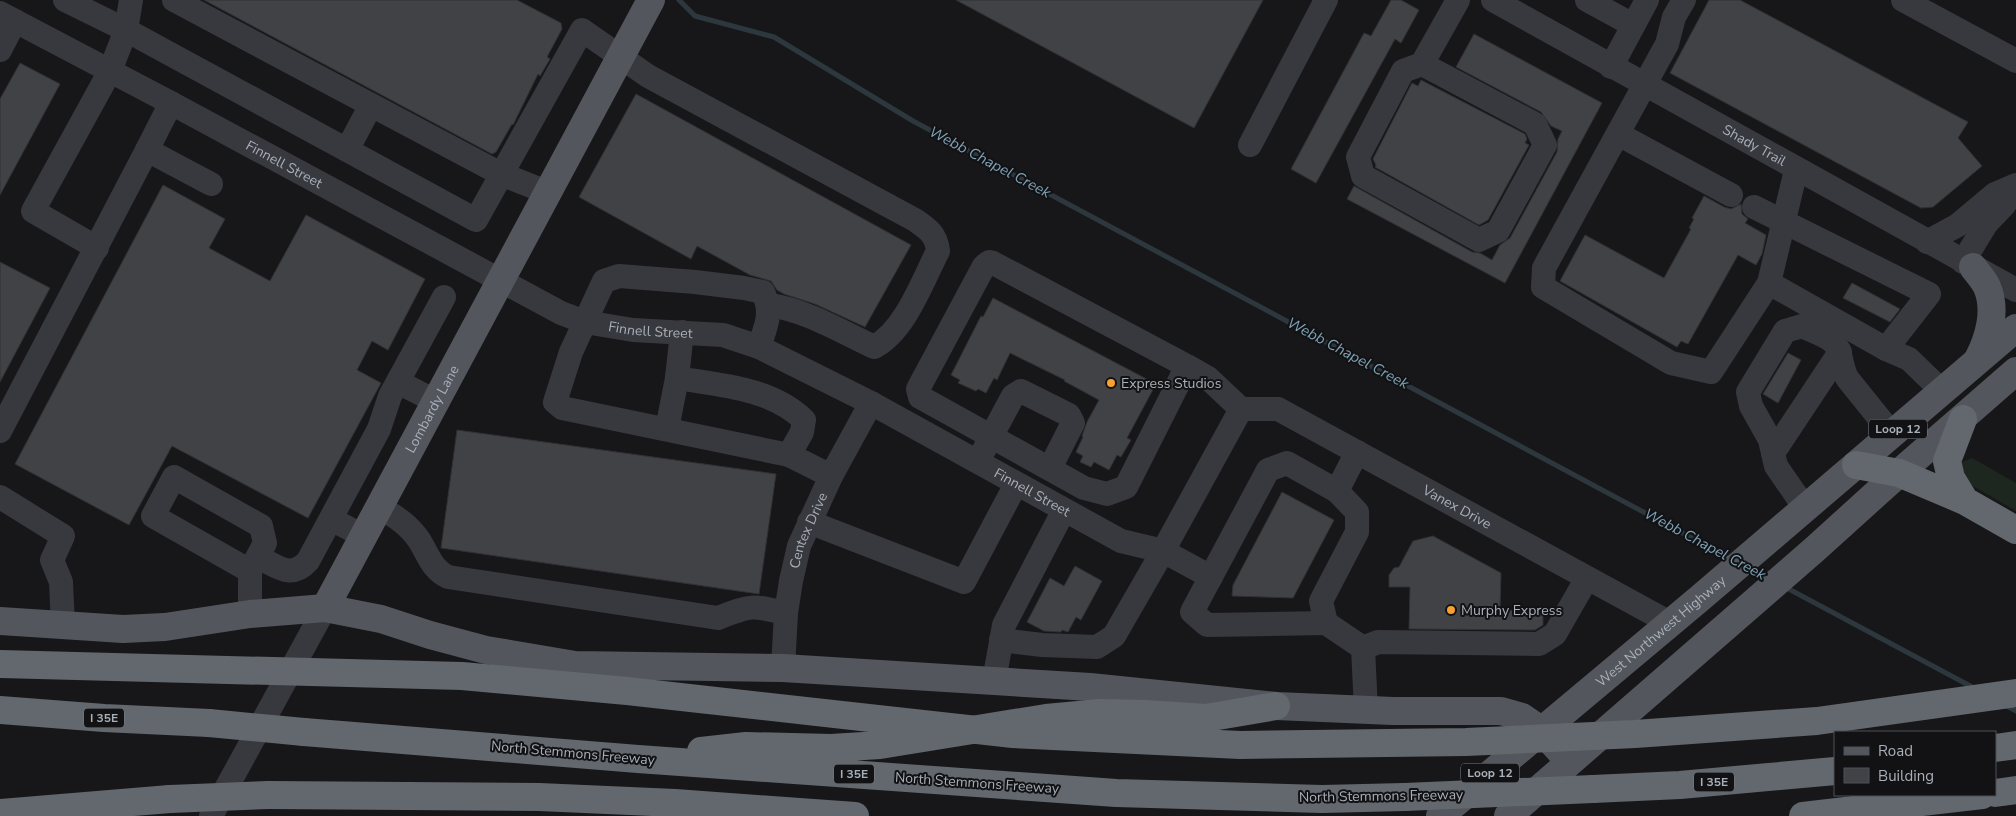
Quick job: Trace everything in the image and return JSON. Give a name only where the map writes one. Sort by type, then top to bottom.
[{"type":"highway","points":[[1963,419],[1947,462],[1951,478],[1965,501]]},
{"type":"highway","points":[[1856,465],[1899,473],[1965,501],[2016,530]]},
{"type":"highway","points":[[0,664],[462,676],[627,691],[1012,734],[1240,745],[1466,742],[1635,734],[1817,721],[2016,693]]},
{"type":"highway","points":[[638,759],[746,746],[831,748],[880,745],[1046,718],[1100,713],[1206,718],[1276,706]]},
{"type":"highway","name":"North Stemmons Freeway","points":[[0,710],[104,718],[209,723],[638,759],[1116,793],[1312,799],[1404,797],[1680,785],[1834,771]]},
{"type":"highway","points":[[1996,748],[2016,745]]},
{"type":"highway","points":[[1996,793],[2016,790]]},
{"type":"highway","points":[[0,813],[170,799],[269,795],[539,796],[675,803],[855,816]]},
{"type":"highway","points":[[1804,816],[1974,796]]},
{"type":"main road","name":"Lombardy Lane","points":[[325,608],[651,0]]},
{"type":"main road","points":[[1968,265],[1986,286],[1990,298],[1991,322],[1986,345],[1976,362]]},
{"type":"main road","name":"West Northwest Highway","points":[[1440,816],[1699,599],[2016,328]]},
{"type":"main road","name":"Loop 12","points":[[1508,816],[2016,371]]},
{"type":"main road","points":[[347,566],[353,587],[364,605],[381,619]]},
{"type":"main road","points":[[0,621],[123,629],[165,627],[250,614],[325,608],[381,619],[486,650],[575,665],[783,668],[1090,687],[1276,706],[1366,710],[1501,711],[1522,717],[1541,730],[1569,761]]},
{"type":"street","points":[[65,0],[126,30],[476,220],[582,30],[648,76],[915,220],[931,230],[937,240],[938,252],[902,322],[886,341],[874,347],[809,316],[787,308],[769,305]]},
{"type":"street","points":[[97,248],[32,211],[110,71],[126,30],[131,0]]},
{"type":"street","points":[[174,0],[501,174],[549,193]]},
{"type":"street","points":[[1250,145],[1326,0]]},
{"type":"street","points":[[1422,64],[1535,124],[1545,145],[1498,231],[1480,240],[1363,176],[1358,157],[1403,71],[1422,64],[1458,0]]},
{"type":"street","name":"Shady Trail","points":[[1493,0],[1796,170],[2016,290]]},
{"type":"street","points":[[1587,0],[1633,25]]},
{"type":"street","points":[[1611,67],[1646,0]]},
{"type":"street","points":[[1684,0],[1674,17],[1667,44],[1646,86],[1544,268],[1544,287],[1671,363],[1711,372],[1769,283],[1796,170]]},
{"type":"street","points":[[1903,0],[2016,61]]},
{"type":"street","points":[[0,50],[8,17]]},
{"type":"street","name":"Finnell Street","points":[[8,17],[561,313],[585,322],[632,330],[723,335],[759,347],[870,403],[1121,541],[1163,551],[1211,577]]},
{"type":"street","points":[[0,431],[171,103]]},
{"type":"street","points":[[347,150],[371,105]]},
{"type":"street","points":[[1618,134],[1731,195]]},
{"type":"street","points":[[147,150],[211,184]]},
{"type":"street","points":[[1927,242],[1958,226],[1995,194],[2016,186]]},
{"type":"street","points":[[1968,265],[1986,224],[2004,206],[2016,186]]},
{"type":"street","points":[[1754,207],[1929,294],[1886,349]]},
{"type":"street","points":[[1001,640],[1042,645],[1097,647],[1114,636],[1241,409],[1208,378],[1187,366],[988,262],[984,266],[918,389],[918,393],[920,397],[1084,488],[1107,494],[1126,487],[1187,366]]},
{"type":"street","points":[[759,347],[767,322],[769,305],[763,292],[744,288],[619,276],[604,281],[571,352],[555,402],[562,408],[790,455],[831,476]]},
{"type":"street","points":[[1769,283],[1886,349],[1909,359],[1942,391]]},
{"type":"street","points":[[250,614],[254,564],[287,571],[301,568],[308,561],[379,429],[390,396],[444,297]]},
{"type":"street","points":[[1805,508],[1776,466],[1770,440],[1751,406],[1748,392],[1785,331],[1802,326],[1834,341],[1840,352],[1842,367],[1847,378],[1892,434]]},
{"type":"street","points":[[667,429],[677,378],[682,332]]},
{"type":"street","points":[[1773,453],[1840,352]]},
{"type":"street","points":[[677,378],[741,388],[793,410],[804,420],[802,432],[790,455]]},
{"type":"street","points":[[398,382],[436,402]]},
{"type":"street","points":[[978,462],[1013,396],[1021,391],[1069,415],[1073,423],[1050,468]]},
{"type":"street","name":"Centex Drive","points":[[783,668],[790,581],[799,546],[831,476],[870,403]]},
{"type":"street","name":"Vanex Drive","points":[[1241,409],[1278,409],[1670,623]]},
{"type":"street","points":[[1337,490],[1357,452]]},
{"type":"street","points":[[1326,623],[1321,602],[1357,532],[1357,512],[1337,490],[1287,463],[1268,470],[1192,612],[1207,625],[1326,623],[1363,648]]},
{"type":"street","points":[[809,522],[964,582],[1016,484]]},
{"type":"street","points":[[0,497],[63,536],[52,560],[61,582],[63,625]]},
{"type":"street","points":[[379,507],[398,518],[409,528],[432,565],[440,574],[448,578],[718,618],[747,606],[758,606],[786,613]]},
{"type":"street","points":[[994,681],[1004,625],[1064,510]]},
{"type":"street","points":[[331,519],[363,536]]},
{"type":"street","points":[[1363,648],[1378,642],[1539,644],[1555,634],[1587,578]]},
{"type":"street","name":"Lombardy Lane","points":[[211,816],[325,608]]},
{"type":"street","points":[[1363,648],[1366,710]]},
{"type":"shaded area","points":[[1972,458],[2016,483],[2016,511],[1971,485],[1960,475],[1960,463]]},
{"type":"building","points":[[204,0],[517,0],[561,23],[562,29],[547,57],[550,59],[540,76],[538,74],[513,125],[496,152],[492,154]]},
{"type":"building","points":[[956,0],[1263,0],[1194,128]]},
{"type":"building","points":[[1391,0],[1401,0],[1419,10],[1401,43],[1395,39],[1316,183],[1291,169],[1364,33],[1371,36]]},
{"type":"building","points":[[1709,0],[1740,0],[1968,122],[1958,138],[1982,166],[1933,207],[1921,208],[1670,73]]},
{"type":"building","points":[[1474,34],[1602,103],[1505,283],[1347,199],[1354,186],[1472,252],[1480,253],[1492,260],[1500,245],[1510,238],[1557,152],[1558,139],[1562,131],[1551,126],[1541,112],[1456,67]]},
{"type":"building","points":[[20,63],[60,84],[0,195],[0,99]]},
{"type":"building","points":[[1421,80],[1525,134],[1527,139],[1525,143],[1529,145],[1488,220],[1479,225],[1375,167],[1373,159],[1412,83],[1418,86]]},
{"type":"building","points":[[636,94],[911,245],[865,327],[815,304],[784,294],[777,290],[771,281],[750,275],[697,246],[691,259],[579,197]]},
{"type":"building","points":[[163,185],[225,219],[209,248],[270,281],[306,215],[425,279],[388,350],[372,341],[357,370],[381,383],[308,518],[172,446],[129,525],[15,464]]},
{"type":"building","points":[[1704,196],[1731,209],[1741,204],[1742,214],[1748,219],[1745,223],[1766,235],[1762,254],[1756,265],[1738,255],[1688,344],[1681,341],[1677,347],[1560,281],[1585,235],[1664,278],[1691,229],[1689,228],[1694,219],[1692,218]]},
{"type":"building","points":[[0,262],[50,288],[0,382]]},
{"type":"building","points":[[1852,283],[1900,309],[1890,322],[1843,298]]},
{"type":"building","name":"Express Studios","points":[[993,298],[1156,384],[1127,438],[1131,440],[1121,457],[1117,455],[1109,470],[1094,462],[1091,467],[1080,462],[1083,456],[1076,452],[1087,422],[1099,400],[1065,380],[1010,353],[997,380],[994,378],[986,393],[958,383],[960,380],[951,375],[981,316],[983,317]]},
{"type":"building","points":[[1788,353],[1801,360],[1778,403],[1763,394]]},
{"type":"building","points":[[457,430],[776,474],[759,594],[441,548]]},
{"type":"building","points":[[1282,492],[1334,520],[1293,598],[1232,596],[1233,585]]},
{"type":"building","points":[[1433,536],[1501,573],[1500,610],[1543,611],[1543,625],[1535,630],[1409,629],[1410,587],[1389,587],[1389,575],[1394,568],[1399,567],[1413,541]]},
{"type":"building","points":[[1075,566],[1102,581],[1081,620],[1076,617],[1068,632],[1062,630],[1061,632],[1044,631],[1027,622],[1050,578],[1064,586]]},
{"type":"waterway","name":"Webb Chapel Creek","points":[[679,0],[695,16],[774,37],[913,121],[1733,560]]},
{"type":"waterway","name":"Webb Chapel Creek","points":[[1748,567],[1769,579]]},
{"type":"waterway","name":"Webb Chapel Creek","points":[[1785,587],[1974,688]]},
{"type":"waterway","name":"Webb Chapel Creek","points":[[2005,705],[2016,711]]},
{"type":"place","name":"Express Studios","points":[[1111,383]]},
{"type":"place","name":"Murphy Express","points":[[1451,610]]}]
